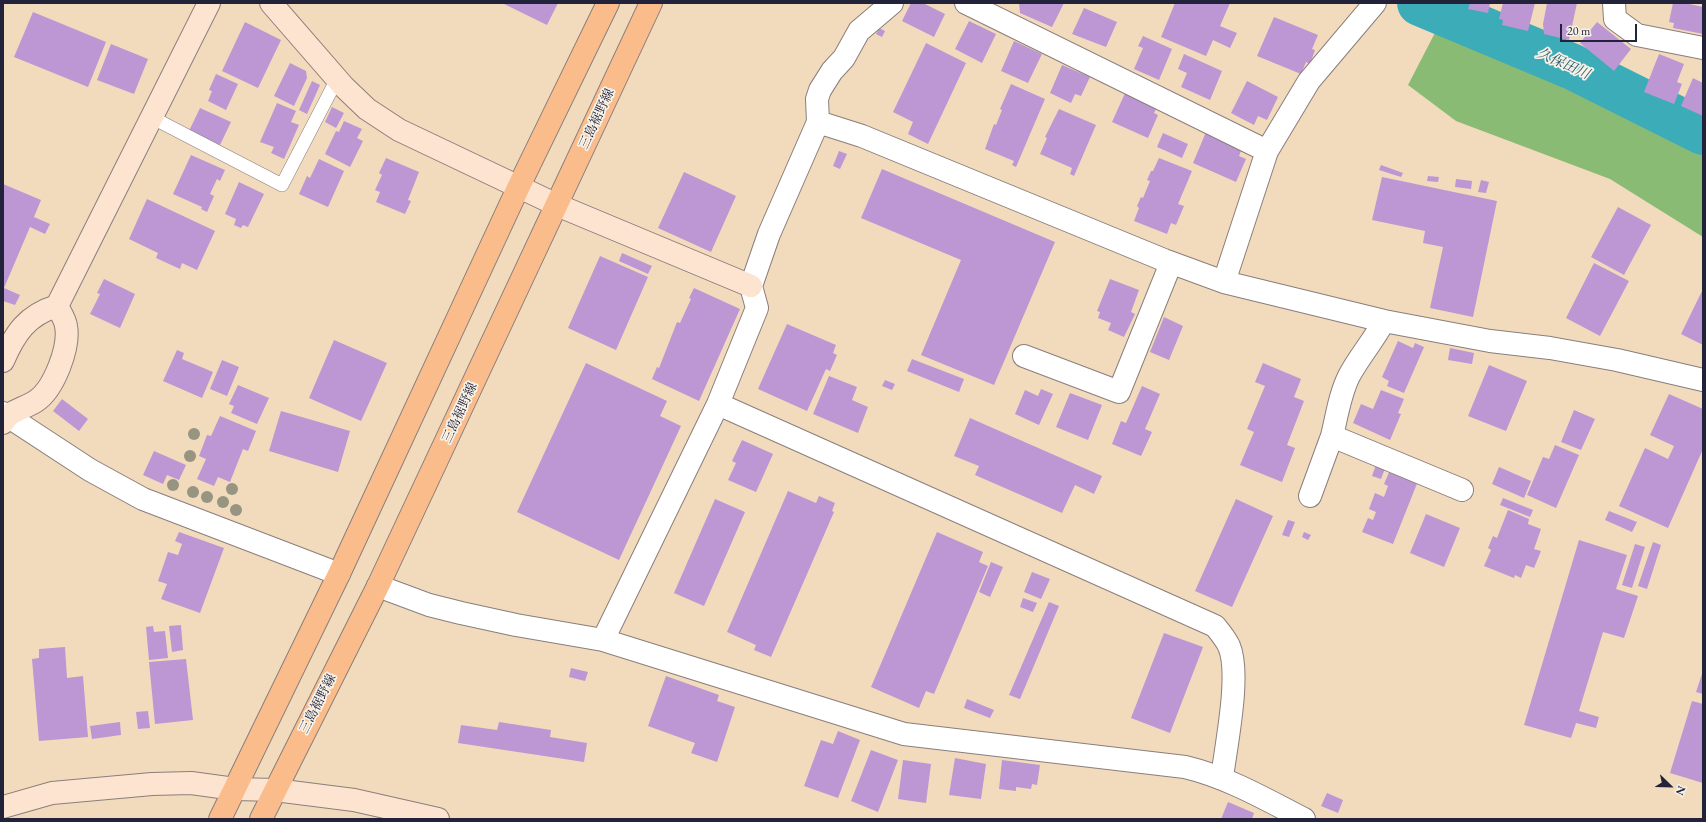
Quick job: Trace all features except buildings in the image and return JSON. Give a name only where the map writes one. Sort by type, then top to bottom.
[{"type":"main road","points":[[220,819],[339,574],[519,186],[608,3]]},
{"type":"main road","name":"三島裾野線","points":[[261,819],[378,586],[651,3]]},
{"type":"street","points":[[3,361],[11,342],[27,321],[41,311],[57,306],[209,3]]},
{"type":"street","points":[[271,3],[337,79],[367,109],[399,130],[557,205],[751,286]]},
{"type":"street","points":[[603,640],[718,404],[757,308],[751,286],[769,234],[818,122],[817,99],[824,83],[832,70],[844,58],[859,31],[892,3]]},
{"type":"street","points":[[966,3],[1267,151]]},
{"type":"street","points":[[1224,282],[1267,151],[1309,81],[1375,3]]},
{"type":"street","points":[[1614,3],[1615,19],[1637,35],[1703,48]]},
{"type":"street","points":[[818,122],[869,139],[1171,263],[1224,282],[1384,320],[1490,341],[1550,348],[1617,360],[1703,380]]},
{"type":"street","points":[[1024,356],[1119,392],[1171,263]]},
{"type":"street","points":[[4,413],[37,401],[52,382],[66,347],[66,326],[57,306]]},
{"type":"street","points":[[1310,496],[1332,436],[1345,386],[1350,375],[1374,340],[1384,320]]},
{"type":"street","points":[[718,404],[1215,626],[1222,634],[1229,647],[1234,679],[1222,778]]},
{"type":"street","points":[[4,413],[90,470],[144,499],[339,574]]},
{"type":"street","points":[[1332,436],[1462,490]]},
{"type":"street","points":[[378,586],[429,604],[461,613],[516,625],[603,640],[896,733],[1185,767],[1222,778],[1304,819]]},
{"type":"street","points":[[3,807],[52,793],[152,784],[191,783],[235,789],[275,790],[354,800],[438,819]]},
{"type":"lane","points":[[151,117],[282,185],[337,79]]},
{"type":"green space","points":[[1438,27],[1703,133],[1703,237],[1610,179],[1456,121],[1408,85]]},
{"type":"waterway","name":"久保田川","points":[[1420,3],[1573,67],[1703,132]]}]
